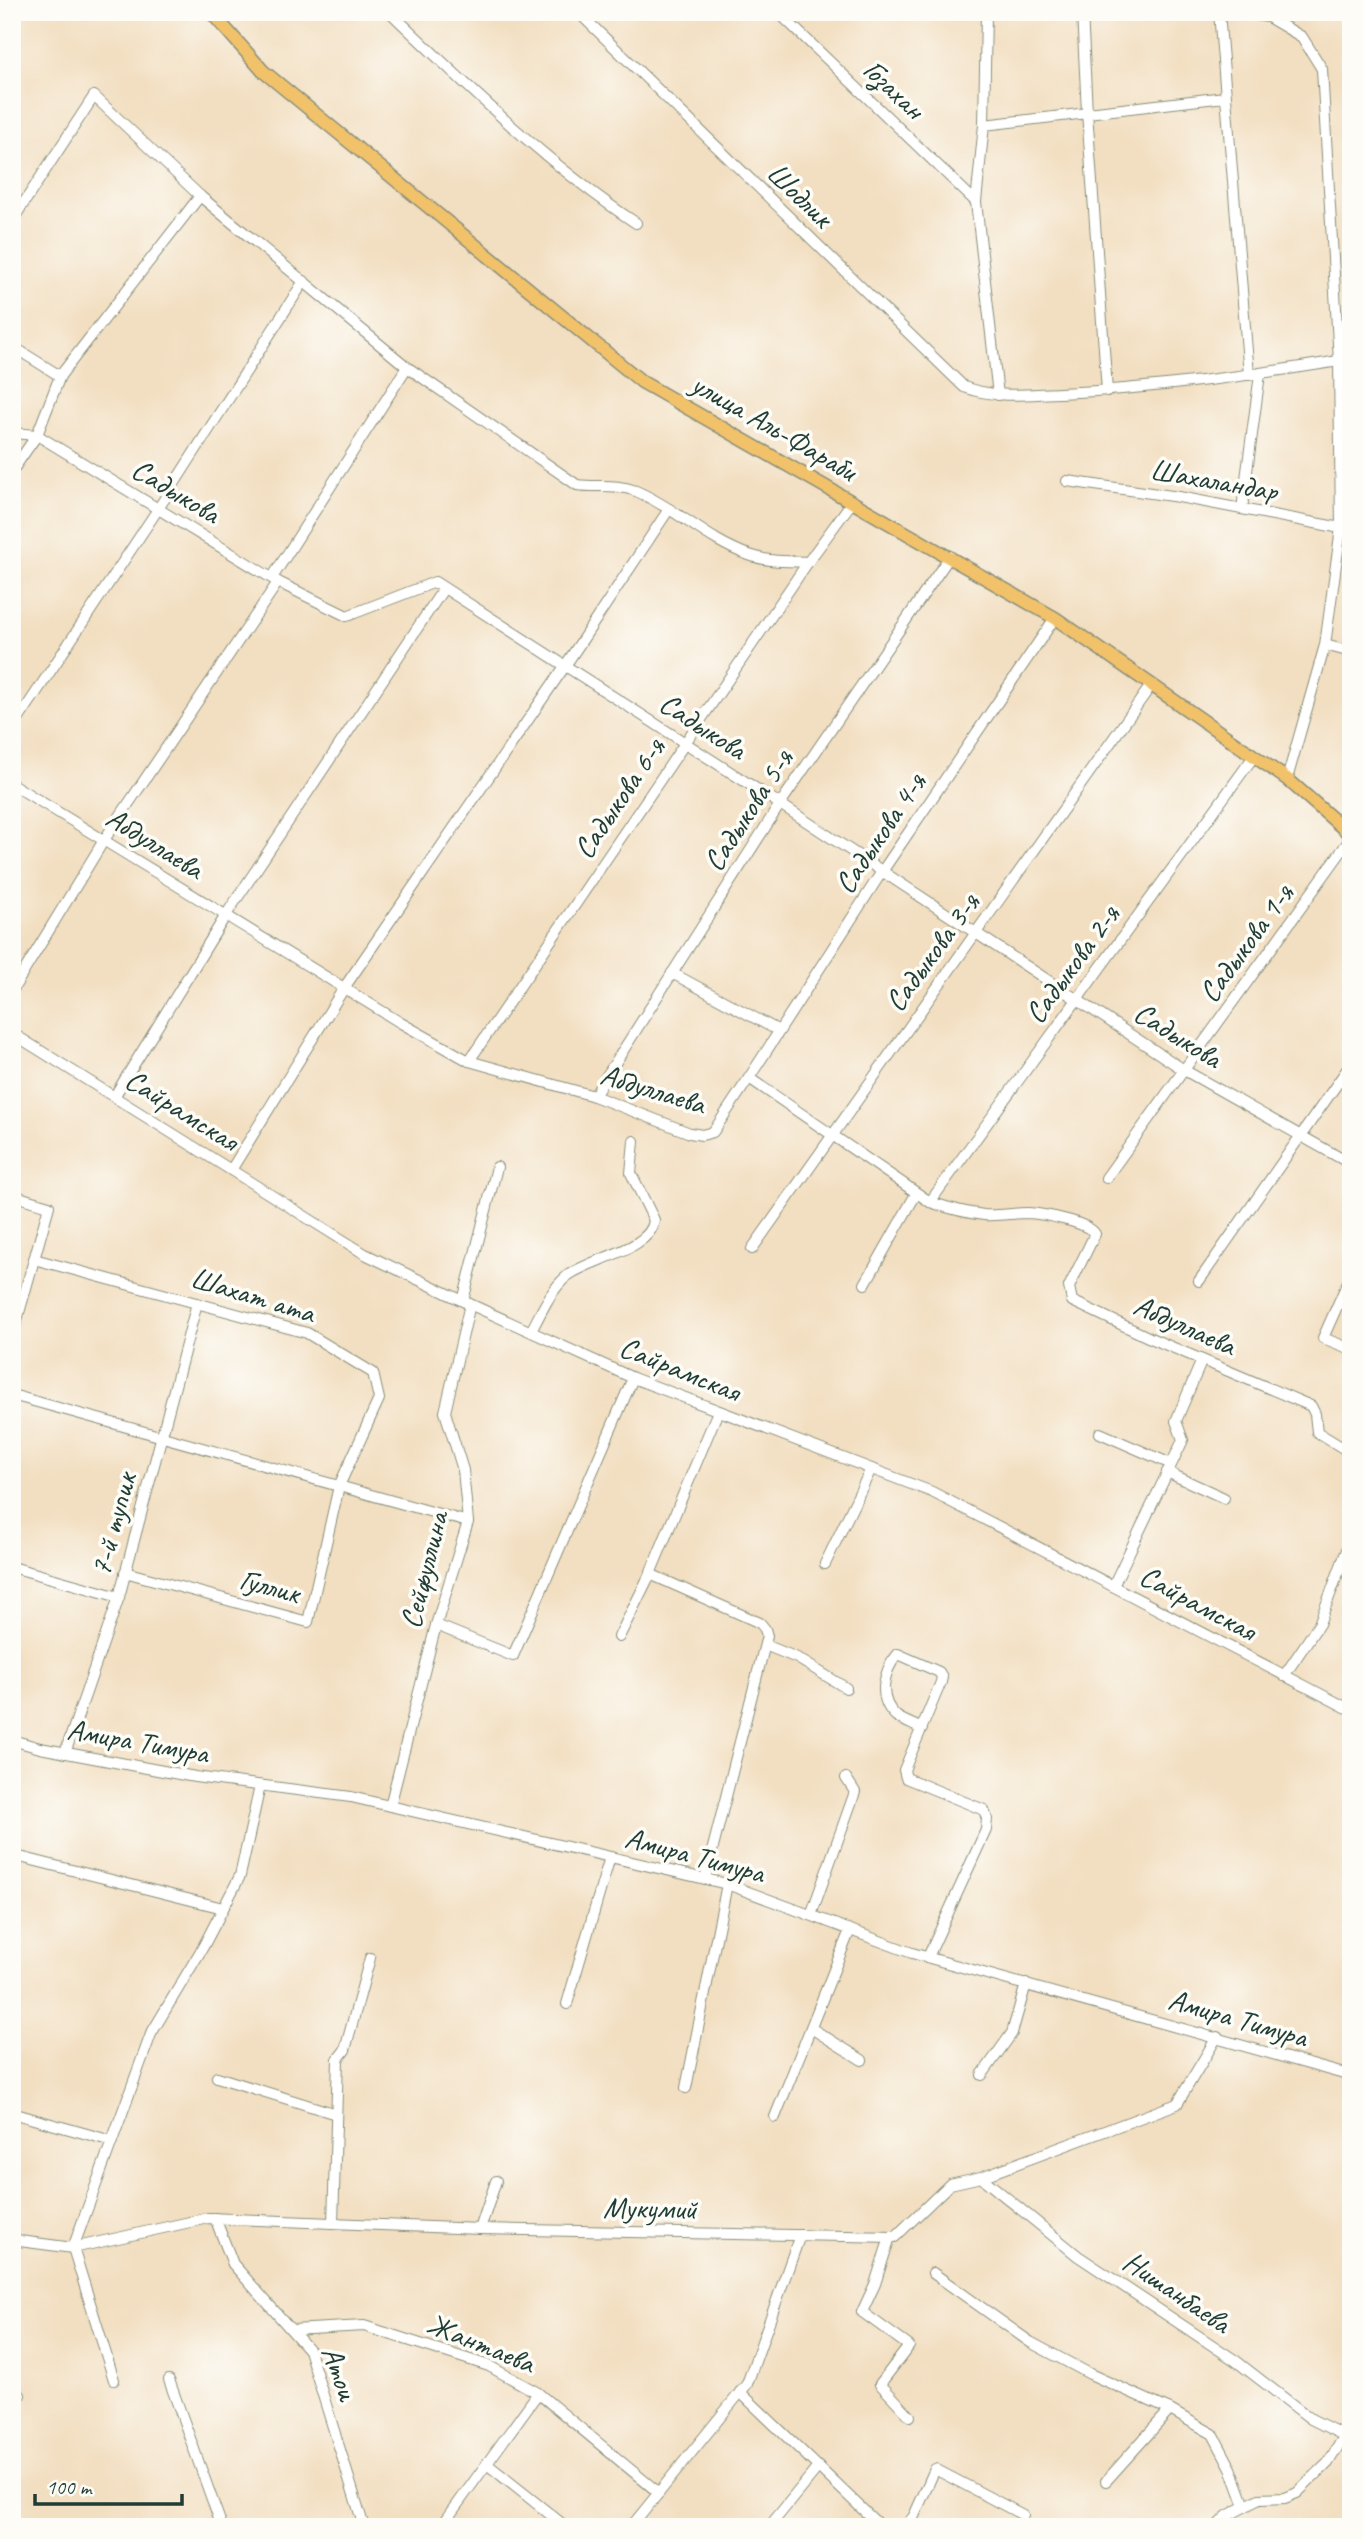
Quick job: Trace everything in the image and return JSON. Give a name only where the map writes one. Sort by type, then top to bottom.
[{"type":"main road","name":"улица Аль-Фараби","points":[[211,12],[262,71],[642,382],[1055,618],[1287,779],[1351,836]]},
{"type":"street","points":[[390,12],[466,86],[588,191],[636,223]]},
{"type":"street","name":"Шодлик","points":[[578,12],[964,387],[998,396],[1107,391],[1339,361],[1351,363]]},
{"type":"street","name":"Гозахан","points":[[778,12],[976,202]]},
{"type":"street","points":[[986,12],[984,125],[976,202],[998,396]]},
{"type":"street","points":[[1082,12],[1107,391]]},
{"type":"street","points":[[1219,12],[1225,97],[1254,374],[1242,509]]},
{"type":"street","points":[[1237,12],[1268,17],[1302,37],[1322,69],[1339,361],[1341,528],[1325,645],[1287,779]]},
{"type":"street","points":[[12,221],[94,96],[200,196],[407,367],[577,485],[593,488],[609,485],[633,490],[731,548],[775,561],[807,562]]},
{"type":"street","points":[[984,125],[1225,97]]},
{"type":"street","points":[[12,471],[37,435],[60,376],[200,196]]},
{"type":"street","points":[[12,729],[158,509],[304,281]]},
{"type":"street","points":[[12,346],[60,376]]},
{"type":"street","points":[[12,991],[104,840],[275,580],[407,367]]},
{"type":"street","name":"Садыкова","points":[[12,433],[37,435],[275,580],[346,616],[435,582],[780,804],[1184,1070],[1351,1164]]},
{"type":"street","name":"Шахаландар","points":[[1067,481],[1242,509],[1341,528],[1351,533]]},
{"type":"street","name":"Садыкова 6-я","points":[[468,1061],[807,562],[852,502]]},
{"type":"street","points":[[231,1170],[344,988],[565,666],[668,509]]},
{"type":"street","name":"Садыкова 5-я","points":[[594,1096],[780,804],[950,556]]},
{"type":"street","points":[[114,1097],[226,915],[444,588]]},
{"type":"street","name":"Садыкова 4-я","points":[[749,1078],[881,873],[1055,618]]},
{"type":"street","points":[[1325,645],[1351,652]]},
{"type":"street","name":"Садыкова 3-я","points":[[752,1249],[1152,684]]},
{"type":"street","name":"Садыкова 2-я","points":[[930,1202],[1254,756]]},
{"type":"street","name":"Абдуллаева","points":[[12,785],[468,1061],[594,1096],[690,1133],[702,1135],[713,1132],[749,1078],[930,1202],[960,1212],[989,1215],[1030,1213],[1089,1228],[1095,1234],[1069,1287],[1072,1301],[1311,1406],[1317,1432],[1351,1453]]},
{"type":"street","name":"Садыкова 1-я","points":[[1107,1178],[1351,836]]},
{"type":"street","points":[[672,973],[779,1031]]},
{"type":"street","name":"Сайрамская","points":[[12,1033],[365,1254],[633,1378],[932,1492],[1351,1710]]},
{"type":"street","points":[[1199,1281],[1351,1064]]},
{"type":"street","points":[[531,1331],[556,1288],[568,1275],[642,1240],[653,1228],[654,1220],[631,1173],[634,1141]]},
{"type":"street","name":"Сейфуллина","points":[[390,1806],[436,1625],[468,1522],[463,1471],[445,1412],[497,1167]]},
{"type":"street","points":[[864,1284],[916,1194]]},
{"type":"street","points":[[12,1195],[49,1206],[12,1338]]},
{"type":"street","name":"Шахат ата","points":[[34,1259],[307,1333],[373,1373],[379,1399],[339,1486]]},
{"type":"street","points":[[1351,1275],[1324,1338],[1351,1349]]},
{"type":"street","name":"7-й тупик","points":[[65,1753],[119,1597],[197,1303]]},
{"type":"street","points":[[1113,1586],[1183,1440],[1176,1421],[1202,1360]]},
{"type":"street","points":[[436,1625],[513,1656],[633,1378]]},
{"type":"street","points":[[12,1395],[468,1522]]},
{"type":"street","points":[[619,1637],[650,1574],[718,1411]]},
{"type":"street","points":[[1100,1433],[1224,1498]]},
{"type":"street","points":[[825,1564],[871,1469]]},
{"type":"street","name":"Гуллик","points":[[125,1572],[307,1622],[339,1486]]},
{"type":"street","points":[[1284,1676],[1319,1625],[1351,1539]]},
{"type":"street","points":[[12,1567],[119,1597]]},
{"type":"street","points":[[650,1574],[760,1623],[767,1636],[705,1879]]},
{"type":"street","points":[[765,1645],[797,1658],[846,1688]]},
{"type":"street","points":[[922,1729],[895,1715],[883,1690],[883,1683],[898,1654],[939,1672],[942,1677],[922,1729],[904,1770],[906,1778],[984,1810],[987,1819],[986,1830],[928,1957]]},
{"type":"street","name":"Амира Тимура","points":[[12,1740],[65,1753],[195,1777],[351,1797],[727,1884],[928,1957],[1351,2076]]},
{"type":"street","points":[[811,1915],[855,1792],[846,1777]]},
{"type":"street","points":[[114,2380],[74,2248],[151,2034],[203,1947],[240,1876],[260,1786]]},
{"type":"street","points":[[12,1856],[223,1908]]},
{"type":"street","points":[[567,2004],[610,1857]]},
{"type":"street","points":[[686,2088],[727,1884]]},
{"type":"street","points":[[775,2117],[850,1930]]},
{"type":"street","points":[[332,2223],[338,2059],[345,2050],[370,1958]]},
{"type":"street","points":[[982,2075],[1012,2033],[1026,1984]]},
{"type":"street","points":[[811,2028],[862,2060]]},
{"type":"street","points":[[910,2416],[880,2384],[909,2346],[862,2312],[875,2284],[890,2237],[895,2237],[950,2184],[981,2177],[1177,2104],[1217,2037]]},
{"type":"street","points":[[217,2077],[336,2114]]},
{"type":"street","points":[[12,2113],[113,2141]]},
{"type":"street","name":"Нишанбаева","points":[[981,2177],[1078,2256],[1236,2361],[1311,2419],[1348,2437]]},
{"type":"street","points":[[480,2230],[496,2181]]},
{"type":"street","name":"Мукумий","points":[[12,2240],[74,2248],[208,2218],[480,2230],[890,2237]]},
{"type":"street","name":"Атои","points":[[215,2218],[233,2264],[309,2350],[364,2527]]},
{"type":"street","points":[[631,2527],[747,2384],[800,2235]]},
{"type":"street","points":[[933,2273],[1030,2342],[1090,2374],[1170,2410],[1213,2434],[1231,2469],[1245,2506]]},
{"type":"street","name":"Жантаева","points":[[292,2330],[364,2326],[489,2366],[538,2393],[660,2493]]},
{"type":"street","points":[[169,2380],[222,2527]]},
{"type":"street","points":[[1216,2527],[1227,2516],[1259,2499],[1284,2498],[1297,2493],[1328,2463],[1348,2437],[1351,2390]]},
{"type":"street","points":[[740,2392],[881,2527]]},
{"type":"street","points":[[441,2527],[538,2393]]},
{"type":"street","points":[[1106,2481],[1170,2410]]},
{"type":"street","points":[[487,2464],[566,2527]]},
{"type":"street","points":[[769,2527],[818,2467]]},
{"type":"street","points":[[905,2527],[914,2516],[935,2469],[1023,2515]]}]
